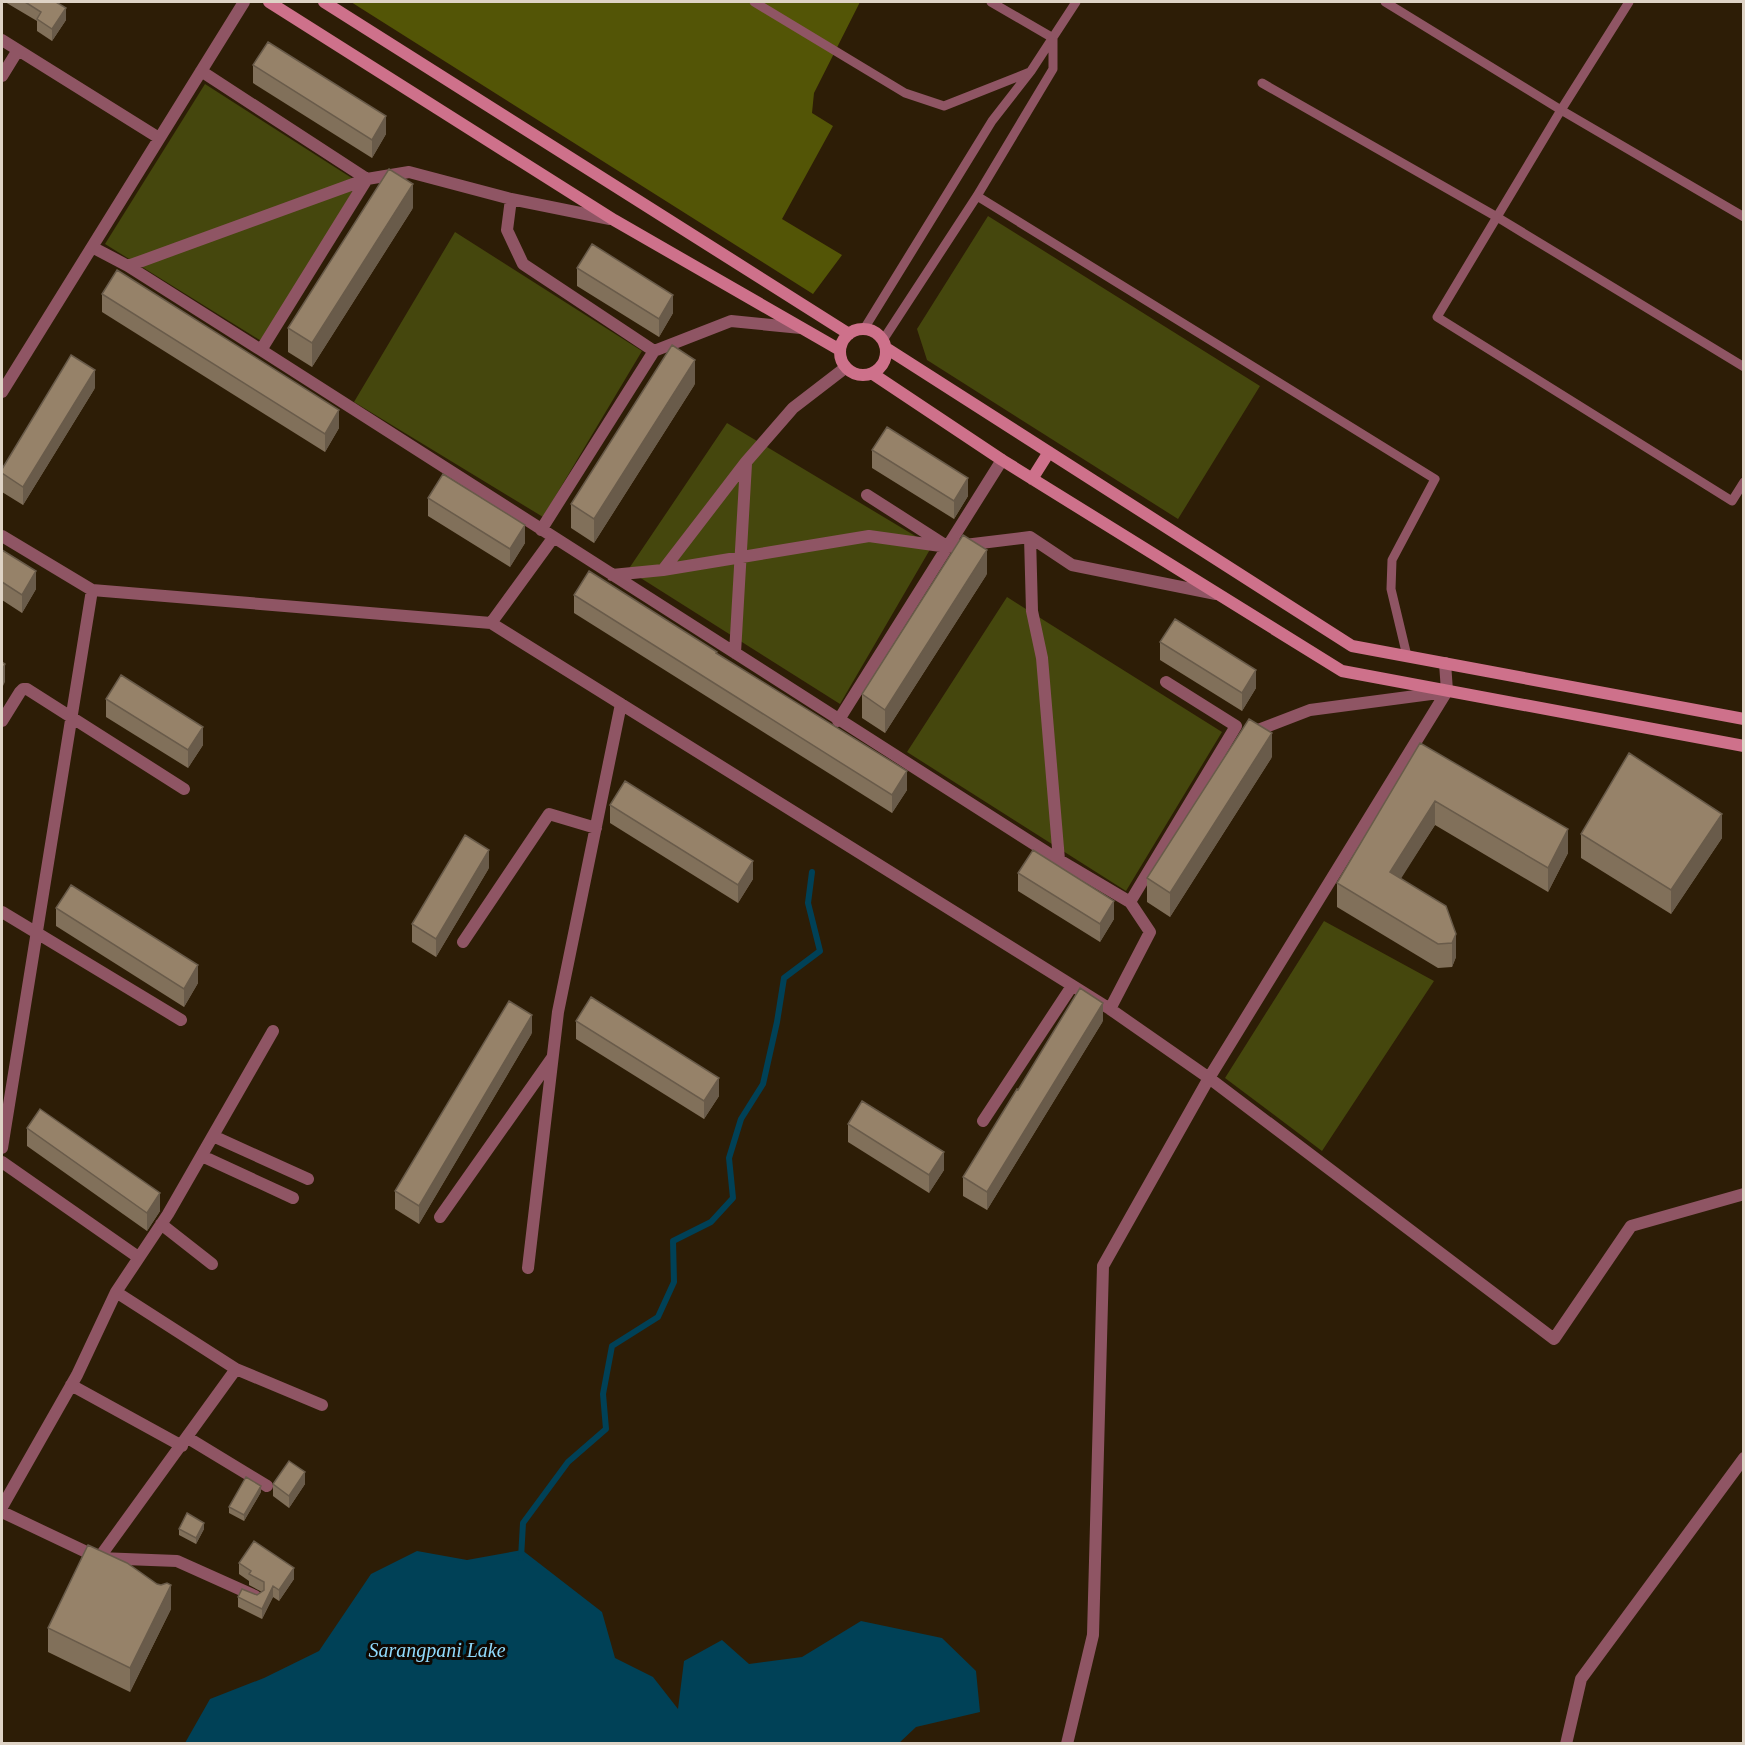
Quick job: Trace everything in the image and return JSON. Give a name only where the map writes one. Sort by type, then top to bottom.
[{"type":"street","points":[[2,392],[244,2]]},
{"type":"street","points":[[269,2],[614,220],[840,350]]},
{"type":"street","points":[[324,2],[849,334]]},
{"type":"street","points":[[2,40],[159,138]]},
{"type":"street","points":[[2,76],[18,50]]},
{"type":"street","points":[[201,71],[367,179]]},
{"type":"street","points":[[128,266],[367,179],[409,172],[511,199],[614,220]]},
{"type":"street","points":[[261,350],[367,179]]},
{"type":"street","points":[[511,199],[507,230],[523,264],[654,351]]},
{"type":"street","points":[[92,247],[128,266],[838,721],[871,738],[1059,860],[1130,902],[1150,932],[1110,1009]]},
{"type":"street","points":[[541,530],[654,351],[731,321],[801,328]]},
{"type":"street","points":[[1743,719],[1352,646],[884,344],[872,330],[856,330],[844,339],[840,350],[841,361],[845,368],[858,375],[873,374],[1032,479],[1342,671],[1743,746]]},
{"type":"street","points":[[873,374],[884,363],[886,355],[884,344]]},
{"type":"street","points":[[663,570],[747,462],[793,408],[845,368]]},
{"type":"street","points":[[1032,479],[1049,452]]},
{"type":"street","points":[[838,721],[1002,460]]},
{"type":"street","points":[[735,653],[747,462]]},
{"type":"street","points":[[867,495],[948,547]]},
{"type":"street","points":[[2,536],[92,590],[491,623],[1110,1009],[1209,1078],[1554,1339],[1631,1226],[1743,1194]]},
{"type":"street","points":[[612,575],[663,570],[869,536],[948,547],[1030,537],[1072,565],[1219,594]]},
{"type":"street","points":[[491,623],[553,537]]},
{"type":"street","points":[[1030,537],[1032,611],[1042,658],[1059,860]]},
{"type":"street","points":[[2,1148],[92,590]]},
{"type":"street","points":[[1067,1743],[1093,1635],[1103,1266],[1209,1078],[1447,691],[1445,663]]},
{"type":"street","points":[[1130,902],[1236,726],[1166,681]]},
{"type":"street","points":[[2,721],[23,688],[27,689],[184,789]]},
{"type":"street","points":[[1227,742],[1310,710],[1447,691]]},
{"type":"street","points":[[528,1268],[558,1012],[621,704]]},
{"type":"street","points":[[463,942],[549,814],[596,828]]},
{"type":"street","points":[[2,912],[181,1020]]},
{"type":"street","points":[[983,1121],[1072,986]]},
{"type":"street","points":[[2,1507],[71,1385],[116,1292],[161,1224],[273,1030]]},
{"type":"street","points":[[440,1217],[553,1057]]},
{"type":"street","points":[[213,1136],[308,1179]]},
{"type":"street","points":[[201,1156],[293,1198]]},
{"type":"street","points":[[2,1162],[138,1257]]},
{"type":"street","points":[[161,1224],[212,1264]]},
{"type":"street","points":[[116,1292],[236,1370],[322,1406]]},
{"type":"street","points":[[99,1558],[236,1370]]},
{"type":"street","points":[[71,1385],[267,1486]]},
{"type":"street","points":[[1566,1743],[1581,1679],[1743,1458]]},
{"type":"street","points":[[2,1512],[99,1558],[117,1570]]},
{"type":"street","points":[[99,1558],[177,1561],[257,1597]]},
{"type":"lane","points":[[754,2],[905,93],[944,106],[1031,71]]},
{"type":"lane","points":[[991,2],[1053,38]]},
{"type":"lane","points":[[864,329],[992,122],[1031,71],[1076,2]]},
{"type":"lane","points":[[1386,2],[1561,110],[1743,218]]},
{"type":"lane","points":[[1629,2],[1561,110],[1437,317],[1732,501],[1743,482]]},
{"type":"lane","points":[[884,344],[1053,69],[1053,38]]},
{"type":"lane","points":[[1262,83],[1497,217],[1743,367]]},
{"type":"lane","points":[[977,196],[1435,479],[1392,560],[1391,589],[1407,656]]},
{"type":"shaded area","points":[[351,2],[860,2],[814,93],[812,113],[833,126],[782,219],[842,255],[813,294]]},
{"type":"shaded area","points":[[205,84],[358,182],[263,342],[105,244]]},
{"type":"shaded area","points":[[988,216],[1260,386],[1178,519],[927,360],[917,329]]},
{"type":"shaded area","points":[[455,232],[642,351],[543,517],[354,402]]},
{"type":"shaded area","points":[[727,423],[932,546],[840,704],[628,570]]},
{"type":"shaded area","points":[[1007,597],[1222,732],[1126,891],[907,752]]},
{"type":"shaded area","points":[[1324,921],[1434,981],[1322,1151],[1225,1078]]},
{"type":"water","name":"Sarangpani Lake","points":[[522,1550],[602,1612],[615,1658],[653,1677],[678,1709],[684,1661],[722,1640],[749,1664],[802,1657],[861,1621],[942,1638],[976,1671],[980,1712],[916,1727],[898,1744],[185,1743],[210,1699],[264,1678],[319,1651],[371,1574],[417,1551],[467,1560]]},
{"type":"building","points":[[25,2],[56,2],[66,8],[52,29],[37,19],[41,12]]},
{"type":"building","points":[[268,42],[386,116],[372,140],[253,65]]},
{"type":"building","points":[[389,169],[413,184],[312,343],[288,328]]},
{"type":"building","points":[[592,244],[673,295],[659,319],[577,268]]},
{"type":"building","points":[[117,270],[339,410],[325,434],[102,294]]},
{"type":"building","points":[[672,345],[695,360],[594,519],[571,504]]},
{"type":"building","points":[[71,355],[95,370],[23,487],[2,473],[2,469]]},
{"type":"building","points":[[887,427],[968,478],[954,501],[872,450]]},
{"type":"building","points":[[443,474],[525,525],[510,549],[428,498]]},
{"type":"building","points":[[963,535],[987,550],[885,710],[862,694]]},
{"type":"building","points":[[2,550],[36,571],[22,595],[2,582]]},
{"type":"building","points":[[589,571],[907,771],[892,795],[574,595]]},
{"type":"building","points":[[1175,619],[1256,670],[1242,693],[1160,642]]},
{"type":"building","points":[[121,675],[203,727],[188,750],[106,699]]},
{"type":"building","points":[[1249,719],[1272,733],[1170,893],[1147,878]]},
{"type":"building","points":[[1420,743],[1568,829],[1548,868],[1435,801],[1390,872],[1446,906],[1456,934],[1452,943],[1438,944],[1337,883]]},
{"type":"building","points":[[1629,753],[1722,814],[1671,890],[1581,834]]},
{"type":"building","points":[[625,781],[753,861],[738,885],[610,805]]},
{"type":"building","points":[[465,835],[489,850],[436,939],[412,924]]},
{"type":"building","points":[[1033,850],[1114,901],[1100,924],[1018,873]]},
{"type":"building","points":[[71,885],[198,965],[184,989],[56,908]]},
{"type":"building","points":[[1080,988],[1103,1003],[987,1192],[963,1177]]},
{"type":"building","points":[[591,997],[719,1078],[704,1101],[576,1021]]},
{"type":"building","points":[[509,1001],[532,1015],[419,1206],[395,1191]]},
{"type":"building","points":[[862,1101],[944,1152],[929,1175],[848,1124]]},
{"type":"building","points":[[40,1109],[160,1193],[147,1213],[27,1128]]},
{"type":"building","points":[[289,1461],[305,1472],[289,1496],[273,1484]]},
{"type":"building","points":[[246,1477],[261,1486],[244,1515],[229,1507]]},
{"type":"building","points":[[187,1513],[204,1523],[196,1538],[179,1529]]},
{"type":"building","points":[[254,1541],[294,1568],[279,1590],[273,1586],[262,1609],[238,1597],[242,1589],[257,1595],[264,1590],[264,1582],[249,1574],[251,1571],[239,1563]]},
{"type":"building","points":[[88,1545],[127,1563],[157,1584],[171,1585],[130,1668],[48,1628]]},
{"type":"waterway","points":[[521,1558],[523,1523],[568,1462],[606,1429],[603,1394],[612,1346],[658,1317],[674,1282],[673,1241],[711,1222],[733,1198],[729,1158],[741,1119],[763,1084],[784,978],[820,951],[808,903],[812,872]]}]
